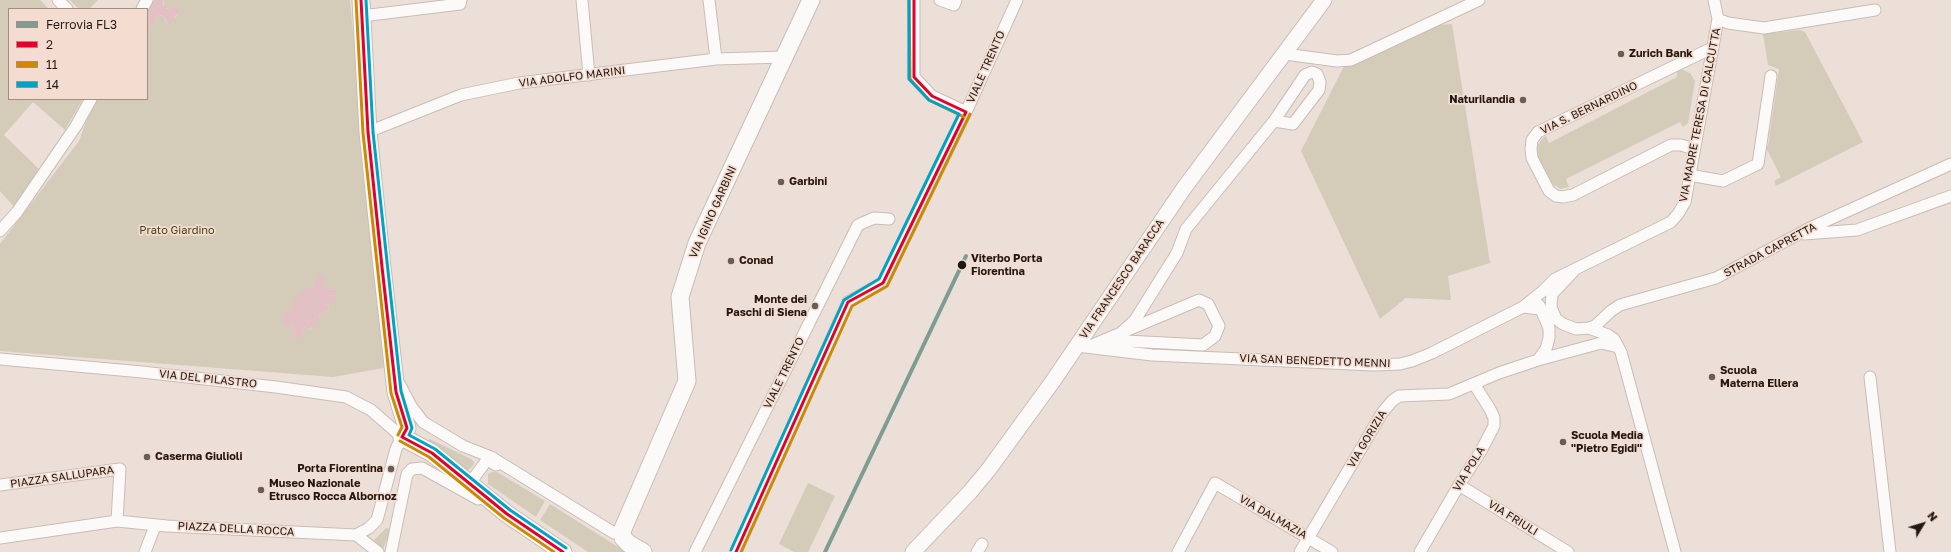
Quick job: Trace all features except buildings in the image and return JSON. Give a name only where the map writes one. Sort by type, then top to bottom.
[{"type":"main road","name":"VIA IGINO GARBINI","points":[[631,542],[687,381],[680,297],[697,243],[811,0]]},
{"type":"main road","name":"VIA FRANCESCO BARACCA","points":[[913,552],[970,492],[989,469],[1082,346],[1184,188],[1324,0]]},
{"type":"main road","points":[[361,8],[368,132],[396,392],[407,428],[402,437],[432,453],[507,514],[563,552]]},
{"type":"street","points":[[58,0],[66,8]]},
{"type":"street","points":[[361,8],[460,4],[461,0]]},
{"type":"street","points":[[582,0],[589,75]]},
{"type":"street","points":[[709,0],[716,59]]},
{"type":"street","points":[[914,0],[914,76],[932,96],[966,112]]},
{"type":"street","points":[[940,0],[954,5],[956,0]]},
{"type":"street","name":"VIALE TRENTO","points":[[736,552],[848,302],[883,283],[966,112],[1017,0]]},
{"type":"street","points":[[1285,54],[1338,61],[1351,60],[1479,0]]},
{"type":"street","name":"VIA MADRE TERESA DI CALCUTTA","points":[[1523,307],[1548,293],[1555,279],[1573,272],[1671,222],[1678,214],[1685,202],[1718,19],[1714,0]]},
{"type":"street","points":[[1718,19],[1728,23],[1764,28],[1875,10]]},
{"type":"street","name":"VIA S. BERNARDINO","points":[[1694,148],[1681,145],[1671,145],[1573,195],[1563,197],[1556,196],[1549,191],[1532,158],[1531,150],[1532,140],[1538,132],[1712,48]]},
{"type":"street","name":"VIA ADOLFO MARINI","points":[[368,132],[461,95],[519,83],[716,59],[784,57]]},
{"type":"street","points":[[1122,332],[1135,320],[1177,253],[1186,228],[1274,121],[1304,74],[1312,72],[1317,74],[1320,82],[1319,90],[1293,124],[1274,121]]},
{"type":"street","points":[[1690,175],[1724,181],[1758,164],[1771,76]]},
{"type":"street","points":[[0,231],[17,212],[76,126],[90,100]]},
{"type":"street","name":"STRADA CAPRETTA","points":[[1589,328],[1595,326],[1620,305],[1716,278],[1799,234],[1951,164]]},
{"type":"street","points":[[1799,234],[1857,230],[1951,196]]},
{"type":"street","name":"VIALE TRENTO","points":[[695,552],[858,224],[874,218],[889,219]]},
{"type":"street","points":[[1538,360],[1546,349],[1549,338],[1549,328],[1540,309],[1539,299],[1548,293],[1554,315],[1559,322],[1576,329],[1589,328],[1608,335],[1614,339],[1618,347],[1675,552]]},
{"type":"street","points":[[1082,346],[1107,340],[1122,332],[1199,300],[1208,304],[1220,326],[1215,336],[1203,344],[1107,340]]},
{"type":"street","points":[[1523,307],[1540,309],[1554,315]]},
{"type":"street","name":"VIA SAN BENEDETTO MENNI","points":[[1082,346],[1152,355],[1374,365],[1400,364],[1432,353],[1523,307]]},
{"type":"street","name":"VIA GORIZIA","points":[[1300,552],[1382,413],[1392,401],[1399,396],[1407,394],[1426,396],[1449,394],[1499,373],[1538,360],[1601,343],[1618,347]]},
{"type":"street","name":"VIA DEL PILASTRO","points":[[0,359],[276,387],[346,397],[371,410],[402,437]]},
{"type":"street","points":[[394,372],[411,406],[423,422],[463,446],[491,457],[631,542]]},
{"type":"street","points":[[1870,377],[1890,552]]},
{"type":"street","name":"VIA POLA","points":[[1420,552],[1459,485],[1481,451],[1494,426],[1494,418],[1490,409],[1474,384]]},
{"type":"street","points":[[378,552],[356,535],[370,528],[378,520],[396,450],[402,437]]},
{"type":"street","points":[[470,483],[488,460],[610,538],[631,542]]},
{"type":"street","points":[[392,552],[407,474],[412,469],[422,468],[507,514]]},
{"type":"street","name":"PIAZZA SALLUPARA","points":[[0,485],[120,469],[117,522]]},
{"type":"street","name":"VIA DALMAZIA","points":[[1178,552],[1215,483],[1332,552]]},
{"type":"street","name":"VIA FRIULI","points":[[1459,485],[1568,552]]},
{"type":"street","name":"PIAZZA DELLA ROCCA","points":[[0,538],[117,522],[155,526],[356,535]]},
{"type":"street","points":[[144,552],[155,526]]},
{"type":"green space","points":[[0,0],[40,0],[48,8],[8,8],[8,100],[82,100],[65,130],[33,102],[4,135],[41,171],[16,209],[0,191]]},
{"type":"green space","points":[[70,0],[98,0],[90,8],[78,8]]},
{"type":"green space","name":"Prato Giardino","points":[[163,0],[350,0],[384,368],[333,377],[0,351],[0,244],[79,141],[94,100],[148,100],[148,32],[159,15],[163,16],[167,23],[177,16],[171,9],[165,8]],"holes":[[[324,282],[325,287],[329,290],[335,289],[327,303],[329,308],[328,311],[320,314],[319,318],[310,330],[305,327],[302,328],[303,335],[292,334],[294,327],[291,325],[293,307],[315,287]]]},
{"type":"green space","points":[[1452,24],[1490,263],[1448,276],[1451,300],[1406,298],[1380,319],[1301,151],[1344,66],[1426,26]]},
{"type":"green space","points":[[1799,30],[1805,32],[1863,142],[1776,186],[1774,181],[1781,177],[1766,148],[1768,146],[1779,69],[1768,65],[1763,34]]},
{"type":"green space","points":[[1681,69],[1690,73],[1695,81],[1688,123],[1683,127],[1680,122],[1566,179],[1569,187],[1561,189],[1552,184],[1536,153],[1538,145],[1542,139],[1546,136],[1549,143],[1677,77],[1677,70]]},
{"type":"green space","points":[[430,439],[471,459],[474,462],[473,466],[467,471],[428,441]]},
{"type":"green space","points":[[497,472],[545,501],[536,517],[488,484],[488,474]]},
{"type":"green space","points":[[808,483],[835,496],[808,552],[794,552],[779,544]]},
{"type":"green space","points":[[550,504],[626,552],[588,552],[540,520]]},
{"type":"green space","points":[[386,528],[390,529],[390,531],[383,549],[374,540]]},
{"type":"shaded area","points":[[154,0],[163,0],[163,4],[167,9],[176,7],[180,10],[169,25],[163,16],[159,15],[148,32],[148,9]]},
{"type":"shaded area","points":[[319,275],[324,276],[325,287],[329,290],[335,289],[337,298],[334,303],[327,303],[329,308],[328,311],[320,314],[318,322],[309,330],[305,327],[302,328],[302,338],[296,338],[292,334],[294,327],[291,325],[284,326],[282,319],[285,310],[292,309],[292,301],[309,286],[315,287],[314,282]]},
{"type":"rail line","name":"FL3","points":[[825,552],[966,256]]},
{"type":"transit line","name":"11","points":[[356,0],[363,133],[391,393],[402,427],[398,435]]},
{"type":"transit line","name":"2","points":[[361,0],[368,132],[382,267],[396,392],[407,428],[402,437]]},
{"type":"transit line","name":"14","points":[[366,0],[373,132],[401,391],[412,428],[409,435],[435,449],[510,510],[566,548]]},
{"type":"transit line","name":"11","points":[[909,0],[910,79],[929,100],[964,117]]},
{"type":"transit line","name":"14","points":[[731,550],[844,300],[879,279],[959,114],[929,100],[909,79],[909,0]]},
{"type":"transit line","name":"2","points":[[914,0],[914,77],[932,96],[966,112]]},
{"type":"transit line","name":"2","points":[[736,552],[848,302],[883,283],[966,112]]},
{"type":"transit line","name":"11","points":[[741,552],[852,306],[887,286],[970,114]]},
{"type":"transit line","name":"2","points":[[402,437],[432,453],[507,514],[563,552]]},
{"type":"transit line","name":"11","points":[[400,441],[429,457],[504,518],[554,552]]},
{"type":"place","name":"Zurich Bank","points":[[1621,54]]},
{"type":"place","name":"Naturilandia","points":[[1523,100]]},
{"type":"place","name":"Garbini","points":[[781,182]]},
{"type":"place","name":"Conad","points":[[731,261]]},
{"type":"place","name":"Viterbo Porta Fiorentina","points":[[962,265]]},
{"type":"place","name":"Monte dei Paschi di Siena","points":[[815,306]]},
{"type":"place","name":"Scuola Materna Ellera","points":[[1712,377]]},
{"type":"place","name":"Scuola Media \"Pietro Egidi\"","points":[[1563,442]]},
{"type":"place","name":"Caserma Giulioli","points":[[147,457]]},
{"type":"place","name":"Porta Fiorentina","points":[[391,469]]},
{"type":"place","name":"Museo Nazionale Etrusco Rocca Albornoz","points":[[261,490]]}]
